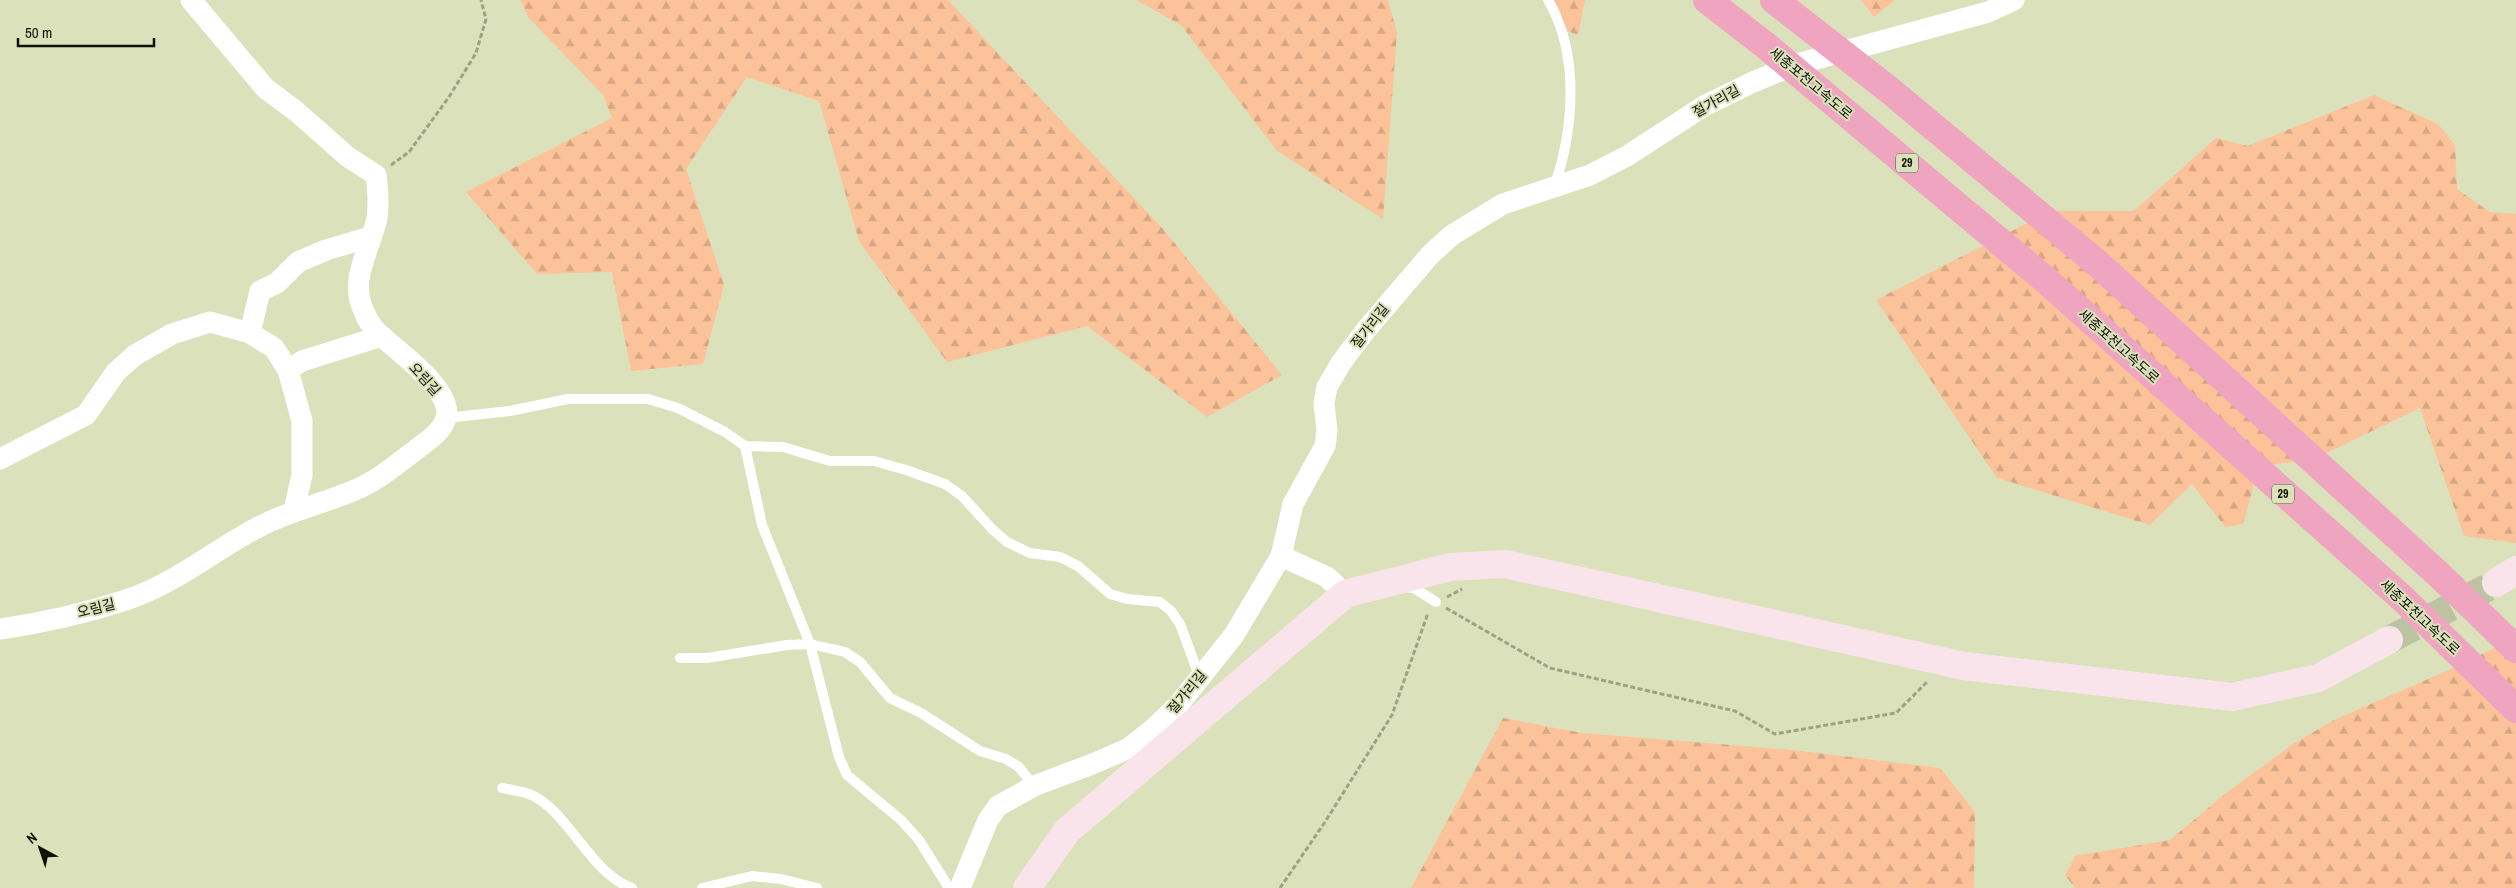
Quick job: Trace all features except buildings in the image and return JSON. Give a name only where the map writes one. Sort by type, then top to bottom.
[{"type":"highway","name":"세종포천고속도로","points":[[1707,0],[1765,45],[2048,282],[2402,598],[2516,709]]},
{"type":"highway","points":[[1774,0],[1821,36],[2097,263],[2437,573],[2516,650]]},
{"type":"street","points":[[191,0],[265,88],[297,112],[348,157],[376,175]]},
{"type":"street","name":"절가리길","points":[[960,888],[988,820],[998,806],[1034,786],[1095,763],[1128,748],[1153,729],[1179,704],[1234,636],[1281,556],[1293,504],[1325,446],[1327,431],[1324,403],[1327,388],[1341,363],[1365,331],[1430,254],[1452,235],[1503,204],[1590,175],[1627,156],[1704,106],[1786,68],[1988,12],[2014,0]]},
{"type":"street","name":"오림길","points":[[0,629],[91,610],[127,600],[157,588],[253,529],[294,510],[356,490],[386,472],[436,434],[446,418],[445,404],[437,388],[375,331],[362,308],[358,292],[360,272],[376,219],[378,201],[376,175]]},
{"type":"street","points":[[250,333],[260,291],[277,283],[298,262],[326,250],[370,237]]},
{"type":"street","points":[[0,459],[86,415],[116,372],[135,355],[172,334],[210,322],[250,333],[274,348],[288,370],[302,421],[302,475],[294,510]]},
{"type":"street","points":[[288,370],[302,361],[382,336]]},
{"type":"street","points":[[1281,556],[1327,577],[1344,594]]},
{"type":"street","points":[[1027,888],[1068,831],[1344,594],[1450,567],[1505,564],[1964,666],[2232,697],[2318,678],[2389,640]]},
{"type":"lane","points":[[1548,0],[1558,16],[1568,63],[1570,100],[1563,160],[1554,188]]},
{"type":"lane","points":[[446,418],[510,410],[568,399],[648,399],[678,408],[726,432],[745,446],[784,447],[830,461],[874,461],[945,484],[962,496],[992,529],[1008,542],[1030,553],[1060,558],[1078,566],[1110,594],[1126,600],[1160,602],[1171,611],[1180,624],[1200,678]]},
{"type":"lane","points":[[745,446],[762,526],[810,644],[839,757],[847,775],[902,820],[919,840],[949,888]]},
{"type":"lane","points":[[1384,584],[1414,588],[1436,602]]},
{"type":"lane","points":[[680,658],[707,658],[787,645],[810,644],[845,652],[860,662],[890,698],[921,713],[980,751],[1006,759],[1019,767],[1034,786]]},
{"type":"lane","points":[[502,788],[530,794],[549,807],[609,875],[624,887]]},
{"type":"lane","points":[[702,888],[752,876],[781,879],[817,888]]},
{"type":"path","points":[[376,175],[409,152],[449,97],[476,53],[486,18],[481,0]]},
{"type":"path","points":[[1280,888],[1325,822],[1392,715],[1425,617],[1436,602],[1467,587]]},
{"type":"path","points":[[1436,602],[1550,668],[1735,711],[1775,734],[1896,713],[1926,684],[1940,662]]},
{"type":"green space","points":[[520,0],[948,0],[1163,229],[1282,375],[1207,417],[1087,326],[947,362],[859,241],[819,101],[747,77],[686,169],[724,285],[703,364],[631,371],[612,272],[537,274],[466,192],[612,118],[603,95],[528,17]]},
{"type":"green space","points":[[1136,0],[1388,0],[1397,33],[1383,219],[1277,151],[1181,25]]},
{"type":"green space","points":[[1546,0],[1585,0],[1578,35],[1555,26]]},
{"type":"green space","points":[[1861,0],[1895,0],[1874,17]]},
{"type":"green space","points":[[2374,95],[2438,124],[2455,145],[2457,189],[2490,212],[2516,214],[2516,543],[2464,536],[2420,408],[2312,460],[2259,466],[2243,524],[2225,527],[2192,484],[2150,525],[1997,478],[1876,300],[2051,211],[2134,211],[2216,138],[2248,146]]},
{"type":"green space","points":[[2516,637],[2516,888],[2075,888],[2065,875],[2075,856],[2170,840],[2226,793],[2293,744],[2334,720],[2458,666]]},
{"type":"green space","points":[[1503,718],[1582,733],[1793,750],[1940,768],[1975,812],[1974,888],[1411,888]]},
{"type":"tunnel","points":[[2389,640],[2496,583]]}]
